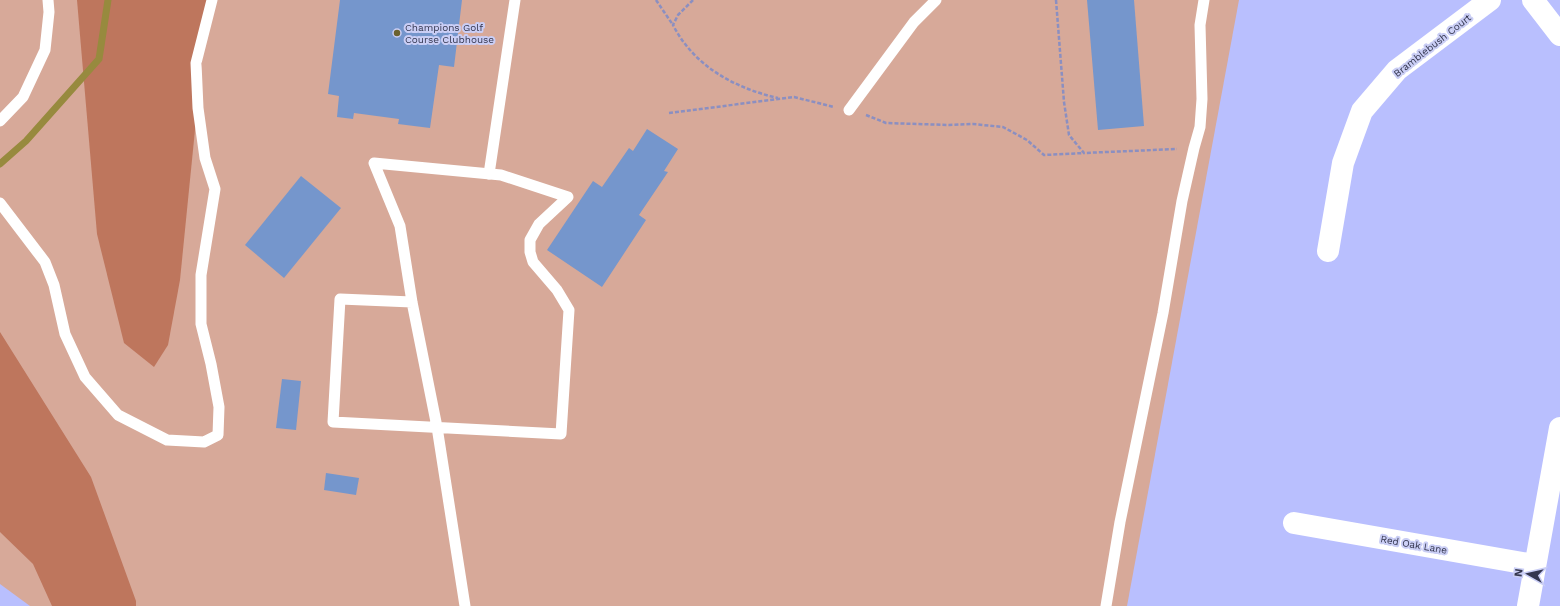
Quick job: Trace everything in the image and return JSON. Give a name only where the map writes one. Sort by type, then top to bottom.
[{"type":"street","name":"Bramblebush Court","points":[[1328,251],[1343,163],[1362,111],[1397,70],[1490,0]]},
{"type":"street","points":[[1533,0],[1560,36]]},
{"type":"street","points":[[1528,606],[1560,428]]},
{"type":"street","name":"Red Oak Lane","points":[[1294,524],[1534,566]]},
{"type":"lane","points":[[0,120],[23,97],[45,50],[49,12],[48,0]]},
{"type":"lane","points":[[0,203],[45,262],[54,285],[65,334],[85,377],[118,415],[167,440],[204,442],[218,436],[219,407],[211,364],[201,324],[201,274],[215,189],[205,158],[198,108],[196,63],[212,0]]},
{"type":"lane","points":[[489,174],[514,0]]},
{"type":"lane","points":[[849,110],[914,22],[936,0]]},
{"type":"lane","points":[[1106,606],[1120,522],[1163,313],[1182,201],[1200,127],[1202,99],[1200,25],[1204,0]]},
{"type":"lane","points":[[412,302],[340,299],[333,422],[438,427],[561,434],[569,310],[557,290],[533,262],[530,252],[530,240],[539,224],[568,197],[501,175],[374,163],[400,226],[412,302],[438,427],[443,471],[465,606]]},
{"type":"path","points":[[656,0],[678,35],[692,53],[713,72],[734,84],[757,93],[780,98]]},
{"type":"path","points":[[673,25],[678,15],[693,0]]},
{"type":"path","points":[[1056,0],[1064,102],[1069,135],[1084,153]]},
{"type":"path","points":[[1044,154],[1194,148]]},
{"type":"shaded area","points":[[0,0],[1239,0],[1127,606],[30,606],[0,584]]},
{"type":"shaded area","points":[[77,0],[208,0],[180,280],[168,345],[154,367],[124,343],[97,234]]},
{"type":"shaded area","points":[[0,332],[91,477],[136,601],[136,606],[52,606],[33,564],[0,532]]},
{"type":"building","name":"Champions Golf Course Clubhouse","points":[[340,0],[462,0],[454,67],[439,65],[430,128],[398,124],[399,119],[354,113],[353,119],[337,117],[339,96],[328,94]]},
{"type":"building","points":[[1087,0],[1134,0],[1144,126],[1098,130]]},
{"type":"building","points":[[647,129],[678,149],[664,171],[668,172],[639,215],[646,220],[602,287],[547,250],[593,181],[602,187],[629,148],[633,151]]},
{"type":"building","points":[[301,176],[341,208],[284,278],[245,245]]},
{"type":"building","points":[[282,379],[301,381],[296,430],[276,428]]},
{"type":"building","points":[[326,473],[359,478],[356,495],[324,490]]},
{"type":"waterway","points":[[0,164],[26,141],[99,59],[108,0]]},
{"type":"place","name":"Champions Golf Course Clubhouse","points":[[397,33]]}]
